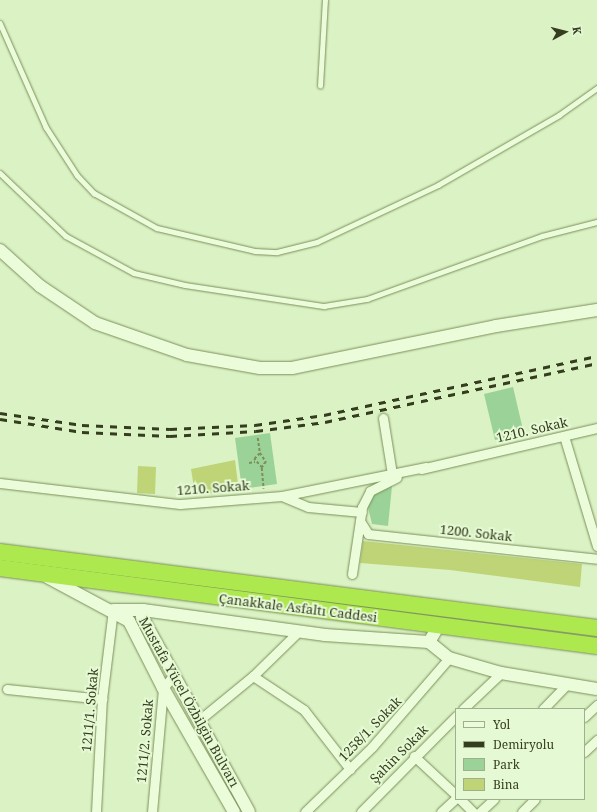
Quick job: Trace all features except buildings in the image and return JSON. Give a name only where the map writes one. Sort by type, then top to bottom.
[{"type":"highway","name":"Çanakkale Asfaltı Caddesi","points":[[0,552],[597,628]]},
{"type":"highway","name":"Çanakkale Asfaltı Caddesi","points":[[0,568],[597,646]]},
{"type":"street","points":[[0,250],[40,286],[95,323],[188,355],[260,368],[292,368],[496,326],[597,310]]},
{"type":"street","points":[[383,418],[392,474]]},
{"type":"street","name":"1210. Sokak","points":[[0,483],[180,504],[282,496],[426,467],[597,428]]},
{"type":"street","points":[[564,436],[592,514],[597,546]]},
{"type":"street","name":"1210. Sokak","points":[[352,574],[361,516],[370,491],[383,482],[426,467]]},
{"type":"street","points":[[282,496],[308,507],[361,516]]},
{"type":"street","name":"1200. Sokak","points":[[361,516],[368,534],[597,558]]},
{"type":"street","name":"Mustafa Yücel Özbilgin Bulvarı","points":[[41,574],[130,620],[163,688],[234,812]]},
{"type":"street","points":[[113,610],[298,632],[428,642],[449,658],[501,673],[597,689]]},
{"type":"street","name":"1211/1. Sokak","points":[[96,812],[102,699],[113,610]]},
{"type":"street","points":[[130,620],[142,613]]},
{"type":"street","name":"Mustafa Yücel Özbilgin Bulvarı","points":[[142,613],[173,676],[249,812]]},
{"type":"street","points":[[428,642],[439,625]]},
{"type":"street","points":[[198,721],[253,676],[298,632]]},
{"type":"street","name":"1258/1. Sokak","points":[[305,812],[350,770],[449,658]]},
{"type":"street","points":[[464,708],[501,673]]},
{"type":"street","name":"1211/2. Sokak","points":[[152,812],[163,688],[173,676]]},
{"type":"street","points":[[253,676],[304,710],[350,770]]},
{"type":"street","points":[[544,708],[568,683]]},
{"type":"street","points":[[7,689],[102,699]]},
{"type":"street","points":[[585,716],[597,705]]},
{"type":"street","name":"Şahin Sokak","points":[[361,812],[414,756],[455,717]]},
{"type":"street","points":[[585,751],[597,740]]},
{"type":"street","points":[[414,756],[455,794]]},
{"type":"street","points":[[441,812],[455,799]]},
{"type":"street","points":[[461,800],[473,812]]},
{"type":"street","points":[[480,812],[493,800]]},
{"type":"street","points":[[522,812],[535,800]]},
{"type":"lane","points":[[320,86],[324,0]]},
{"type":"lane","points":[[0,23],[46,127],[77,175],[94,193],[157,228],[255,252],[277,252],[317,242],[438,186],[560,115],[597,88]]},
{"type":"lane","points":[[0,173],[66,236],[134,273],[185,285],[324,306],[367,299],[542,236],[597,222]]},
{"type":"path","points":[[258,438],[260,453],[266,460],[269,460]]},
{"type":"path","points":[[255,462],[256,454],[260,453]]},
{"type":"path","points":[[265,497],[262,468],[266,460]]},
{"type":"path","points":[[249,462],[255,462],[262,468]]},
{"type":"green space","points":[[513,387],[524,434],[495,440],[484,394]]},
{"type":"green space","points":[[270,433],[277,484],[242,489],[235,438]]},
{"type":"green space","points":[[392,486],[388,526],[372,524],[367,503],[371,494]]},
{"type":"railway","points":[[0,413],[82,425],[170,429],[255,425],[324,415],[597,356]]},
{"type":"railway","points":[[0,419],[82,432],[170,436],[256,431],[325,422],[597,363]]}]
